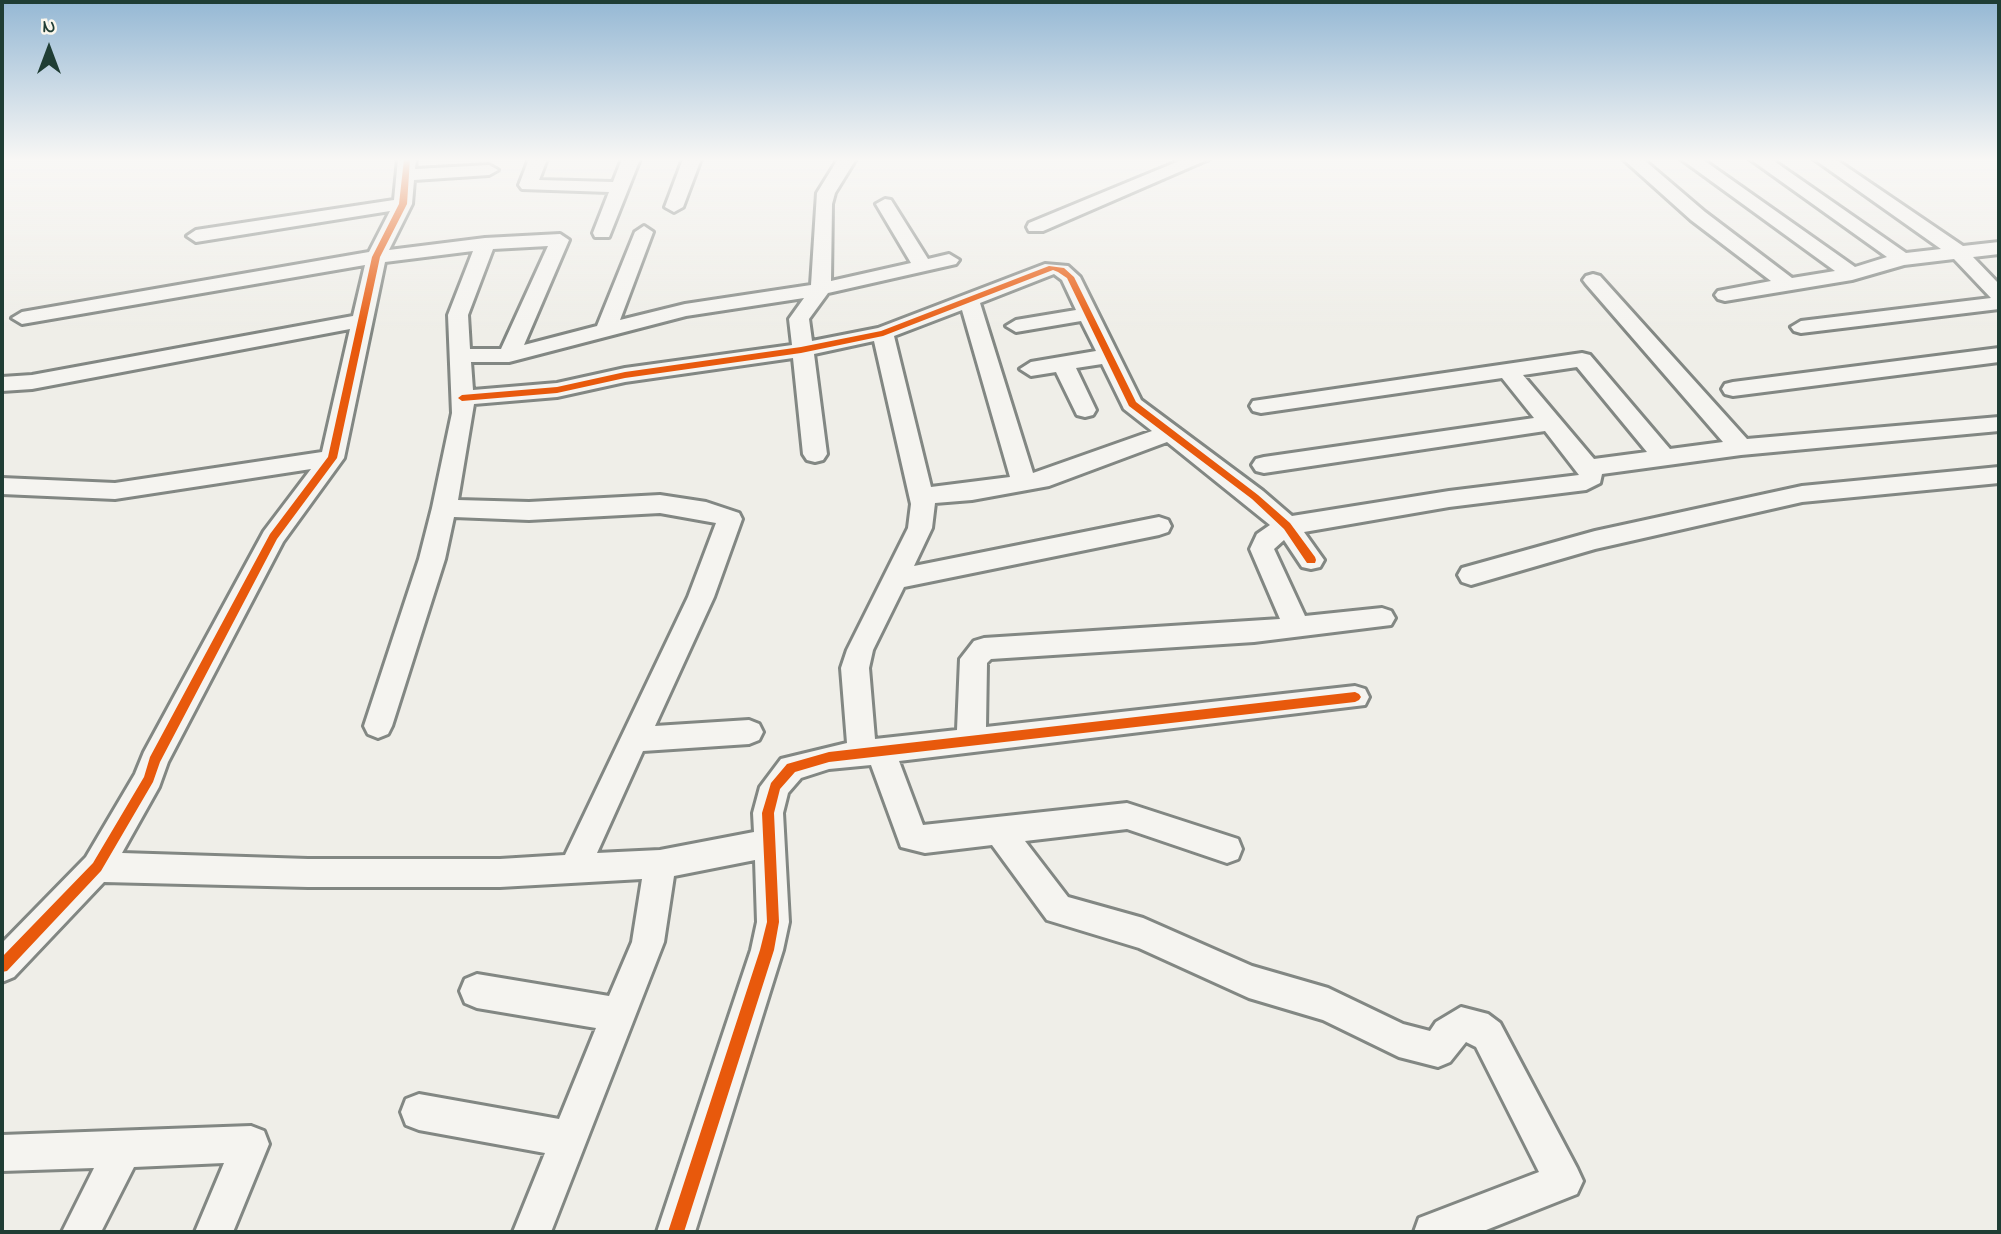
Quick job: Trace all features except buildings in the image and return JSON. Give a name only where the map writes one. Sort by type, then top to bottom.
[{"type":"street","points":[[196,236],[322,217]]},
{"type":"street","points":[[2,967],[97,867],[149,778],[154,761],[272,537],[332,458],[376,257],[397,217]]},
{"type":"street","points":[[601,233],[607,217]]},
{"type":"street","points":[[815,454],[799,319],[821,289],[824,217]]},
{"type":"street","points":[[893,217],[923,266]]},
{"type":"street","points":[[1036,227],[1061,217]]},
{"type":"street","points":[[1699,217],[1787,284]]},
{"type":"street","points":[[1771,217],[1852,274]]},
{"type":"street","points":[[1841,217],[1902,259]]},
{"type":"street","points":[[1907,217],[1957,251],[1999,295]]},
{"type":"street","points":[[605,332],[644,232]]},
{"type":"street","points":[[22,318],[376,257],[485,243],[560,240],[509,355]]},
{"type":"street","points":[[377,726],[432,559],[460,436],[462,398],[457,315],[485,243]]},
{"type":"street","points":[[1725,295],[1852,274],[1902,259],[1999,248]]},
{"type":"street","points":[[460,356],[509,355],[685,310],[821,289],[949,260]]},
{"type":"street","points":[[462,398],[557,390],[625,375],[801,350],[883,333],[1052,268],[1061,270],[1070,277],[1132,404],[1255,497],[1287,526],[1311,560]]},
{"type":"street","points":[[1593,280],[1741,447]]},
{"type":"street","points":[[970,301],[1024,482]]},
{"type":"street","points":[[1801,327],[1999,303]]},
{"type":"street","points":[[1016,326],[1088,314]]},
{"type":"street","points":[[2,384],[32,382],[363,320]]},
{"type":"street","points":[[883,333],[921,496],[920,528],[855,668],[872,752],[912,837],[925,839],[1127,816],[1227,849]]},
{"type":"street","points":[[1733,388],[1999,355]]},
{"type":"street","points":[[1031,369],[1108,356]]},
{"type":"street","points":[[1261,406],[1582,360],[1664,457]]},
{"type":"street","points":[[1063,364],[1085,410]]},
{"type":"street","points":[[1297,628],[1262,549],[1266,540],[1287,526],[1449,499],[1586,482],[1592,477],[1588,468],[1508,371]]},
{"type":"street","points":[[1264,465],[1550,424]]},
{"type":"street","points":[[1588,468],[1741,447],[1999,424]]},
{"type":"street","points":[[921,496],[1049,478],[1168,433]]},
{"type":"street","points":[[2,486],[115,491],[332,458]]},
{"type":"street","points":[[1471,575],[1595,540],[1802,494],[1999,475]]},
{"type":"street","points":[[443,508],[530,511],[660,504],[706,511],[730,519],[701,597],[574,869]]},
{"type":"street","points":[[895,579],[1159,526]]},
{"type":"street","points":[[971,740],[974,659],[984,649],[1297,628],[1382,618]]},
{"type":"street","points":[[676,1232],[767,950],[773,922],[768,813],[775,787],[791,768],[829,757],[1354,697]]},
{"type":"street","points":[[634,740],[749,732]]},
{"type":"street","points":[[999,831],[1058,909],[1143,934],[1249,982],[1328,1006],[1399,1040],[1438,1050],[1448,1034],[1461,1024],[1476,1026],[1488,1035],[1564,1181],[1433,1232]]},
{"type":"street","points":[[97,867],[308,873],[500,873],[660,864],[769,843]]},
{"type":"street","points":[[532,1232],[648,942],[660,864]]},
{"type":"street","points":[[477,991],[619,1015]]},
{"type":"street","points":[[419,1112],[569,1139]]},
{"type":"street","points":[[2,1153],[251,1144],[215,1232]]},
{"type":"street","points":[[81,1232],[123,1149]]},
{"type":"cycle path","points":[[2,966],[97,867],[149,778],[154,761],[273,537],[332,458],[376,257],[397,217]]},
{"type":"cycle path","points":[[462,398],[557,390],[625,375],[801,350],[883,333],[1052,268],[1061,270],[1070,277],[1132,404],[1255,497],[1287,526],[1311,560]]},
{"type":"cycle path","points":[[676,1232],[767,950],[773,922],[768,813],[775,787],[791,768],[829,757],[1355,697]]}]
